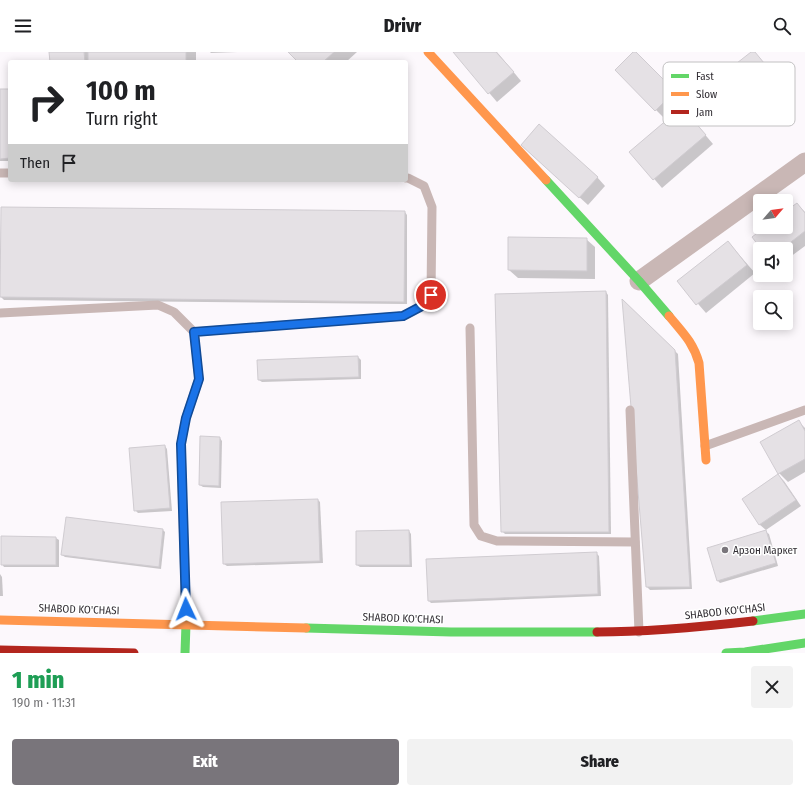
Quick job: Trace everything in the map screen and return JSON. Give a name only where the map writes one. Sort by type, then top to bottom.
[{"type":"main road","points":[[428,52],[639,281],[687,337],[695,349],[699,363],[706,460]]},
{"type":"main road","name":"SHABOD KO'CHASI","points":[[0,620],[451,632],[639,632],[700,627],[805,614]]},
{"type":"main road","points":[[185,653],[186,624]]},
{"type":"main road","points":[[726,653],[745,652],[805,643]]},
{"type":"main road","points":[[0,650],[34,652],[134,653]]},
{"type":"street","points":[[639,281],[805,162]]},
{"type":"lane","points":[[194,332],[403,316],[420,307],[431,295],[432,207],[424,186],[408,178]]},
{"type":"lane","points":[[0,313],[158,305],[174,312],[194,332],[199,379],[186,418],[181,444],[186,624]]},
{"type":"lane","points":[[470,328],[474,525],[481,536],[497,541],[635,542]]},
{"type":"lane","points":[[630,410],[639,632]]},
{"type":"lane","points":[[705,446],[805,410]]},
{"type":"building","points":[[49,52],[84,52],[85,60],[50,60]]},
{"type":"building","points":[[88,52],[186,52],[186,60],[88,60]]},
{"type":"building","points":[[288,52],[334,52],[325,60],[296,60]]},
{"type":"building","points":[[453,52],[496,52],[514,72],[488,94]]},
{"type":"building","points":[[633,52],[636,52],[663,79],[663,103],[655,111],[615,70]]},
{"type":"building","points":[[751,52],[755,52],[763,62],[738,62]]},
{"type":"building","points":[[0,89],[8,89],[8,158],[0,159]]},
{"type":"building","points":[[663,123],[663,126],[698,126],[706,135],[653,180],[629,152]]},
{"type":"building","points":[[539,124],[598,177],[579,198],[521,145]]},
{"type":"building","points":[[797,203],[805,213],[805,231],[791,242],[756,242],[752,237],[756,234],[793,234],[793,206]]},
{"type":"building","points":[[1,207],[405,211],[404,302],[0,297]]},
{"type":"building","points":[[508,237],[587,238],[587,271],[508,270]]},
{"type":"building","points":[[728,241],[747,265],[696,305],[677,281]]},
{"type":"building","points":[[606,291],[609,532],[501,532],[495,294]]},
{"type":"building","points":[[622,299],[675,350],[690,587],[646,587]]},
{"type":"building","points":[[358,356],[359,377],[258,380],[257,360]]},
{"type":"building","points":[[799,420],[805,431],[805,459],[778,474],[760,442]]},
{"type":"building","points":[[200,436],[220,437],[219,486],[199,485]]},
{"type":"building","points":[[165,445],[170,508],[134,511],[129,448]]},
{"type":"building","points":[[778,474],[796,500],[759,525],[742,499]]},
{"type":"building","points":[[318,499],[320,561],[223,564],[221,502]]},
{"type":"building","points":[[66,517],[163,529],[159,567],[61,555]]},
{"type":"building","points":[[409,530],[410,565],[356,565],[356,531]]},
{"type":"building","points":[[766,530],[776,563],[717,581],[707,548]]},
{"type":"building","points":[[1,536],[56,537],[56,565],[1,565]]},
{"type":"building","points":[[597,552],[598,594],[428,601],[426,559]]},
{"type":"traffic: fast","points":[[546,180],[639,281],[669,316]]},
{"type":"traffic: fast","points":[[753,621],[805,614]]},
{"type":"traffic: fast","points":[[185,653],[186,624]]},
{"type":"traffic: fast","points":[[306,628],[451,632],[597,632]]},
{"type":"traffic: fast","points":[[726,653],[745,652],[805,643]]},
{"type":"traffic: slow","points":[[428,52],[546,180]]},
{"type":"traffic: slow","points":[[669,316],[691,343],[699,363],[706,460]]},
{"type":"traffic: slow","points":[[0,620],[306,628]]},
{"type":"traffic: jam","points":[[597,632],[675,629],[753,621]]},
{"type":"traffic: jam","points":[[0,650],[134,653]]},
{"type":"place","name":"Арзон Маркет","points":[[725,550]]},
{"type":"route","points":[[186,609],[181,444],[186,418],[199,379],[194,332],[403,316],[420,307],[431,295]]}]
